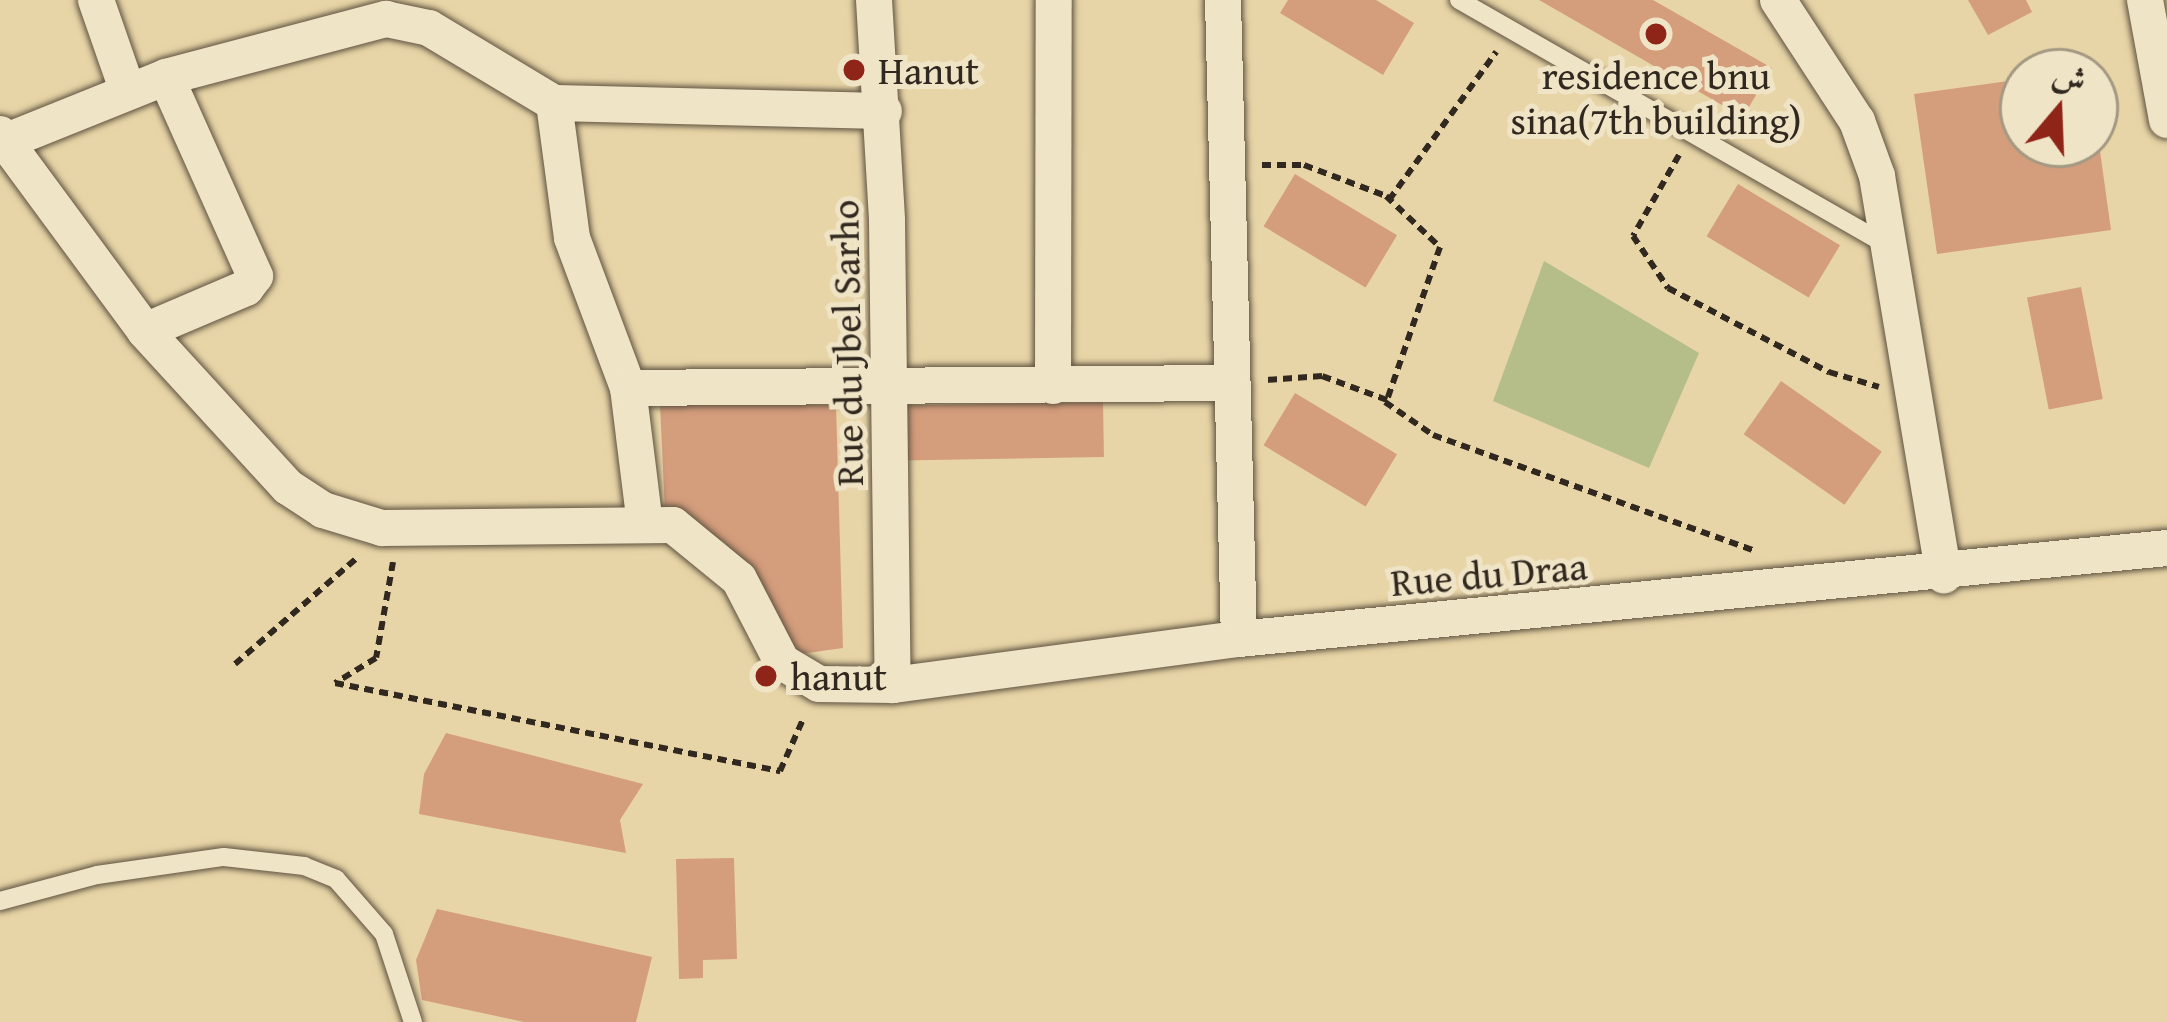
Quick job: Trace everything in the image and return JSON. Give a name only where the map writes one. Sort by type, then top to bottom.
[{"type":"street","points":[[95,0],[128,92]]},
{"type":"street","name":"Rue du Jbel Sarho","points":[[874,0],[884,111],[893,685]]},
{"type":"street","points":[[1053,386],[1054,0]]},
{"type":"street","points":[[1223,0],[1227,382],[1239,639]]},
{"type":"street","points":[[1778,0],[1857,121],[1889,246],[1944,575]]},
{"type":"street","points":[[2145,0],[2167,120]]},
{"type":"street","points":[[818,684],[770,648],[739,580],[711,551],[673,526],[394,529],[322,511],[288,487],[146,331],[3,138],[166,77],[350,24],[425,14],[554,103],[884,111]]},
{"type":"street","points":[[146,331],[246,289],[255,276],[166,77]]},
{"type":"street","points":[[554,103],[572,238],[628,388],[645,524]]},
{"type":"street","points":[[628,388],[1227,382]]},
{"type":"street","name":"Rue du Draa","points":[[818,684],[893,685],[1239,639],[1944,575],[2167,548]]},
{"type":"lane","points":[[1459,0],[1889,246]]},
{"type":"lane","points":[[0,901],[98,875],[224,857],[304,866],[336,879],[384,934],[413,1022]]},
{"type":"path","points":[[1390,200],[1512,30]]},
{"type":"path","points":[[1692,133],[1633,236],[1668,288],[1829,371],[1916,398]]},
{"type":"path","points":[[1225,165],[1304,165],[1390,200],[1440,247],[1387,400],[1322,376],[1227,382]]},
{"type":"path","points":[[1378,397],[1433,435],[1633,513],[1768,555]]},
{"type":"path","points":[[236,664],[394,529]]},
{"type":"path","points":[[394,529],[392,599],[376,658],[335,683],[780,771],[818,684]]},
{"type":"green space","points":[[1544,261],[1699,353],[1649,468],[1493,401]]},
{"type":"building","points":[[1288,0],[1376,0],[1414,23],[1383,75],[1280,13]]},
{"type":"building","name":"residence bnu sina(7th building)","points":[[1539,0],[1653,0],[1772,68],[1743,117]]},
{"type":"building","points":[[1968,0],[2026,0],[2032,12],[1988,35]]},
{"type":"building","points":[[1999,82],[1999,168],[2102,168],[2111,230],[1937,254],[1914,94]]},
{"type":"building","points":[[1295,174],[1397,235],[1366,288],[1264,226]]},
{"type":"building","points":[[1738,184],[1840,245],[1809,298],[1707,236]]},
{"type":"building","points":[[2081,287],[2103,399],[2049,409],[2027,297]]},
{"type":"building","points":[[1781,381],[1882,452],[1844,505],[1744,434]]},
{"type":"building","points":[[1295,393],[1397,454],[1366,507],[1264,445]]},
{"type":"building","points":[[1103,402],[1104,457],[902,461],[901,406]]},
{"type":"building","points":[[660,405],[836,405],[843,648],[800,654],[724,542],[665,511]]},
{"type":"building","points":[[446,733],[643,784],[620,820],[626,853],[419,814],[424,774]]},
{"type":"building","points":[[734,858],[737,959],[703,960],[703,978],[679,979],[676,859]]},
{"type":"building","points":[[437,909],[652,957],[636,1022],[524,1022],[422,1000],[416,960]]},
{"type":"place","name":"residence bnu sina(7th building)","points":[[1656,34]]},
{"type":"place","name":"Hanut","points":[[854,70]]},
{"type":"place","name":"hanut","points":[[766,676]]}]
